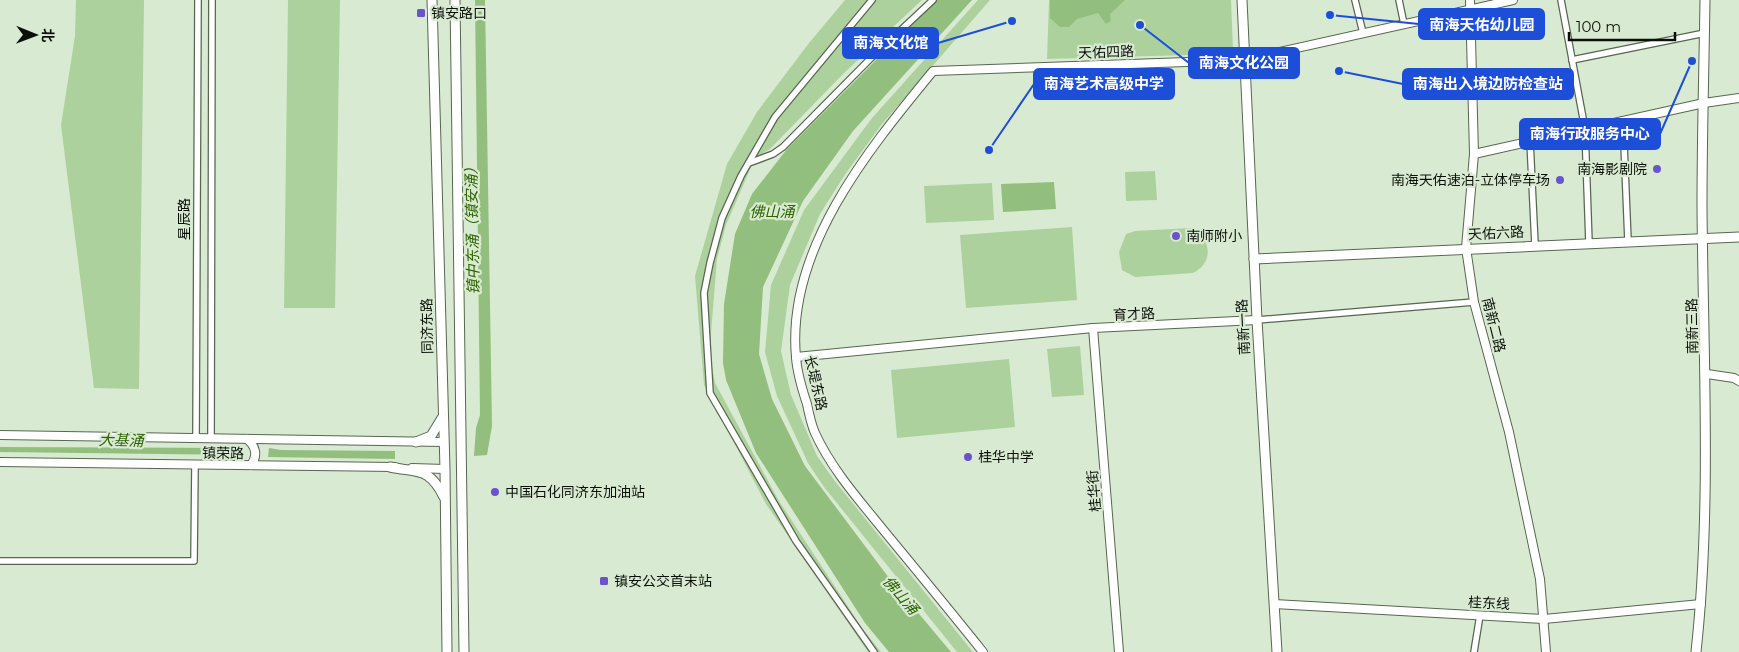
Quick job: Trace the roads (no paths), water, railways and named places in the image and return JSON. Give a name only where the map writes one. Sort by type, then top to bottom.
[{"type":"main road","name":"同济东路","points":[[432,0],[448,652]]},
{"type":"main road","points":[[455,0],[464,652]]},
{"type":"main road","name":"南新一路","points":[[1242,0],[1256,320],[1278,652]]},
{"type":"main road","name":"南新三路","points":[[1696,652],[1701,604],[1707,374],[1703,239],[1705,0]]},
{"type":"main road","name":"天佑六路","points":[[1254,259],[1739,237]]},
{"type":"main road","points":[[416,442],[431,436],[443,416]]},
{"type":"main road","points":[[390,467],[429,474],[444,497]]},
{"type":"street","name":"星辰路","points":[[196,438],[198,0]]},
{"type":"street","points":[[211,438],[212,0]]},
{"type":"street","points":[[872,0],[775,117],[749,163],[722,218],[704,293],[710,392],[796,541],[874,652]]},
{"type":"street","points":[[749,163],[783,148],[871,58],[933,0]]},
{"type":"street","points":[[1355,0],[1363,33]]},
{"type":"street","points":[[1399,0],[1404,24]]},
{"type":"street","name":"南新二路","points":[[1470,0],[1474,154],[1466,248],[1474,302],[1509,432],[1540,579],[1546,652]]},
{"type":"street","name":"天佑四路","points":[[933,71],[1244,60],[1513,0]]},
{"type":"street","points":[[1561,0],[1585,129],[1589,243]]},
{"type":"street","points":[[1572,60],[1705,33]]},
{"type":"street","name":"长堤东路","points":[[933,71],[863,159],[826,221],[805,278],[796,314],[796,357],[802,388],[815,433],[839,474],[983,652]]},
{"type":"street","points":[[1474,154],[1704,102],[1739,98]]},
{"type":"street","points":[[1623,120],[1628,242]]},
{"type":"street","points":[[1530,141],[1535,245]]},
{"type":"street","name":"育才路","points":[[796,357],[1093,328],[1256,320],[1474,302]]},
{"type":"street","name":"桂华街","points":[[1093,328],[1119,652]]},
{"type":"street","points":[[1707,374],[1734,378],[1739,381]]},
{"type":"street","name":"镇荣路","points":[[0,435],[444,442]]},
{"type":"street","points":[[247,439],[256,450],[255,458],[251,465]]},
{"type":"street","name":"镇荣路","points":[[0,462],[445,469]]},
{"type":"street","points":[[0,561],[194,561],[195,465]]},
{"type":"street","name":"桂东线","points":[[1274,604],[1544,619],[1701,604]]},
{"type":"street","points":[[1474,652],[1480,616]]},
{"type":"water","points":[[475,0],[485,0],[492,426],[487,455],[474,456],[476,428],[480,415]]},
{"type":"water","name":"佛山涌","points":[[936,0],[972,0],[853,131],[803,201],[763,287],[759,354],[772,399],[805,466],[889,578],[951,652],[889,652],[865,623],[756,453],[726,380],[723,363],[724,304],[735,234],[752,194],[787,149]]},
{"type":"water","points":[[1050,0],[1125,0],[1110,14],[1111,21],[1106,24],[1098,13],[1077,19],[1069,27],[1060,27],[1050,18]]},
{"type":"water","points":[[1054,182],[1056,209],[1003,212],[1001,184]]},
{"type":"water","points":[[0,447],[242,448],[242,455],[0,452]]},
{"type":"water","points":[[269,448],[281,450],[395,451],[395,459],[268,457]]},
{"type":"place","name":"镇安路口","points":[[421,13]]},
{"type":"place","name":"南海天佑幼儿园","points":[[1330,15]]},
{"type":"place","name":"南海文化馆","points":[[1012,21]]},
{"type":"place","name":"南海文化公园","points":[[1140,25]]},
{"type":"place","name":"南海行政服务中心","points":[[1692,61]]},
{"type":"place","name":"南海出入境边防检查站","points":[[1339,71]]},
{"type":"place","name":"南海艺术高级中学","points":[[989,150]]},
{"type":"place","name":"南海影剧院","points":[[1657,169]]},
{"type":"place","name":"南海天佑速泊-立体停车场","points":[[1560,180]]},
{"type":"place","name":"南师附小","points":[[1176,236]]},
{"type":"place","name":"桂华中学","points":[[968,457]]},
{"type":"place","name":"中国石化同济东加油站","points":[[495,492]]},
{"type":"place","name":"镇安公交首末站","points":[[604,581]]},
{"type":"water label","name":"镇中东涌（镇安涌）","points":[[472,227]]},
{"type":"water label","name":"大基涌","points":[[121,440]]}]
